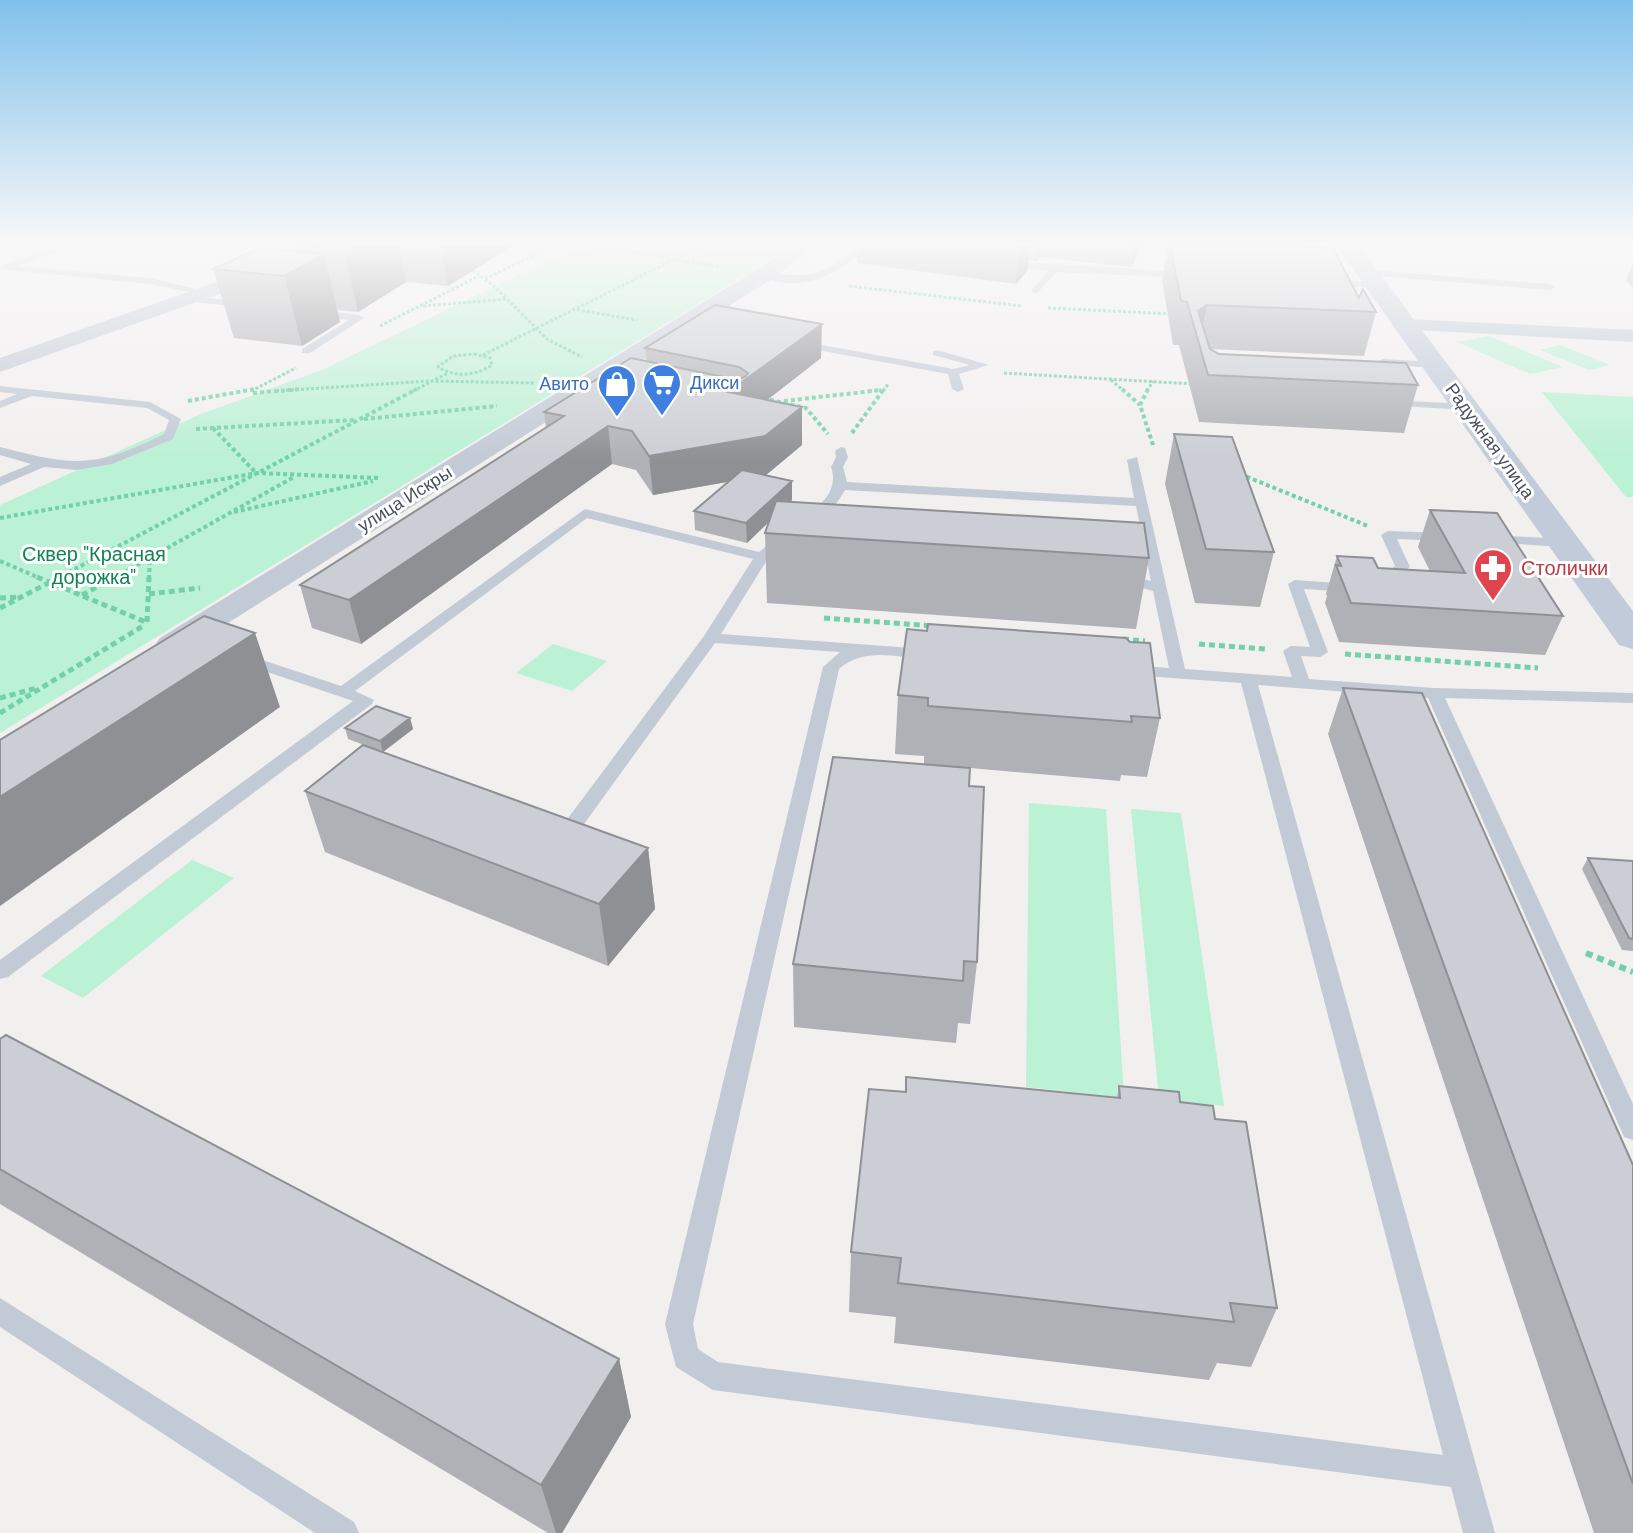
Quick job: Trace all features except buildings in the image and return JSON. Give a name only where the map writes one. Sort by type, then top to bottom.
[{"type":"street","points":[[0,365],[136,317]]},
{"type":"street","name":"улица Искры","points":[[143,662],[189,640],[707,317]]},
{"type":"street","name":"Радужная улица","points":[[1399,317],[1633,637]]},
{"type":"street","points":[[1405,325],[1633,336]]},
{"type":"lane","points":[[306,351],[359,318],[346,317]]},
{"type":"lane","points":[[780,340],[953,372],[984,365],[937,353]]},
{"type":"lane","points":[[1366,362],[1435,365]]},
{"type":"lane","points":[[953,372],[958,389]]},
{"type":"lane","points":[[0,389],[150,405],[175,419],[169,436],[140,451],[100,464],[63,468],[0,451]]},
{"type":"lane","points":[[0,405],[31,393]]},
{"type":"lane","points":[[1378,403],[1466,407]]},
{"type":"lane","points":[[564,837],[711,638],[765,554],[824,510],[841,486],[842,477],[837,467],[842,457],[841,451]]},
{"type":"lane","points":[[1133,460],[1178,673]]},
{"type":"lane","points":[[0,482],[43,463]]},
{"type":"lane","points":[[841,486],[1142,502]]},
{"type":"lane","points":[[343,692],[585,513],[765,554],[800,553]]},
{"type":"lane","points":[[1302,682],[1291,651],[1320,652],[1295,584],[1373,589],[1403,567],[1388,535],[1564,543]]},
{"type":"lane","points":[[1108,575],[1160,588]]},
{"type":"lane","points":[[711,638],[942,655]]},
{"type":"lane","points":[[863,649],[842,657],[831,667],[679,1324],[686,1357],[713,1376],[1463,1473]]},
{"type":"lane","points":[[0,971],[366,700],[226,653]]},
{"type":"lane","points":[[1115,668],[1434,693],[1633,698]]},
{"type":"lane","points":[[1248,678],[1479,1533]]},
{"type":"lane","points":[[1434,693],[1633,1130]]},
{"type":"lane","points":[[0,1311],[343,1533]]},
{"type":"path","points":[[523,317],[534,328],[609,376]]},
{"type":"path","points":[[483,355],[493,361],[487,369],[468,374],[448,373],[438,367],[445,360],[463,355],[483,355],[556,317]]},
{"type":"path","points":[[616,317],[649,322]]},
{"type":"path","points":[[763,398],[806,408],[841,451],[904,363]]},
{"type":"path","points":[[953,372],[1207,384]]},
{"type":"path","points":[[0,608],[448,373]]},
{"type":"path","points":[[248,393],[494,379],[543,384]]},
{"type":"path","points":[[1110,379],[1140,405],[1158,461],[1133,460]]},
{"type":"path","points":[[1140,405],[1153,381]]},
{"type":"path","points":[[765,405],[883,390]]},
{"type":"path","points":[[171,430],[359,420],[508,405]]},
{"type":"path","points":[[213,428],[257,473]]},
{"type":"path","points":[[1232,471],[1388,535]]},
{"type":"path","points":[[0,518],[257,473],[385,478],[227,514]]},
{"type":"path","points":[[82,595],[298,475]]},
{"type":"path","points":[[147,623],[150,557]]},
{"type":"path","points":[[0,561],[189,640]]},
{"type":"path","points":[[149,594],[206,587]]},
{"type":"path","points":[[0,598],[22,597]]},
{"type":"path","points":[[823,618],[949,627]]},
{"type":"path","points":[[1108,638],[1291,651]]},
{"type":"path","points":[[1320,652],[1546,668]]},
{"type":"path","points":[[0,698],[44,686]]},
{"type":"path","points":[[1547,940],[1633,972]]},
{"type":"green space","name":"Сквер \"Красная дорожка\"","points":[[433,317],[678,317],[0,733],[0,505],[201,414],[324,369]]},
{"type":"green space","points":[[1489,336],[1563,367],[1530,374],[1457,342]]},
{"type":"green space","points":[[1560,345],[1610,365],[1589,370],[1540,350]]},
{"type":"green space","points":[[1542,392],[1633,397],[1633,497],[1626,497]]},
{"type":"green space","points":[[553,644],[607,661],[572,691],[516,673]]},
{"type":"green space","points":[[1029,803],[1106,809],[1124,1098],[1026,1087]]},
{"type":"green space","points":[[1131,809],[1181,813],[1224,1106],[1159,1099]]},
{"type":"green space","points":[[192,860],[234,878],[83,998],[41,976]]},
{"type":"place","name":"Дикси","points":[[662,417]]},
{"type":"place","name":"Авито","points":[[617,418]]},
{"type":"place","name":"Столички","points":[[1493,602]]}]
